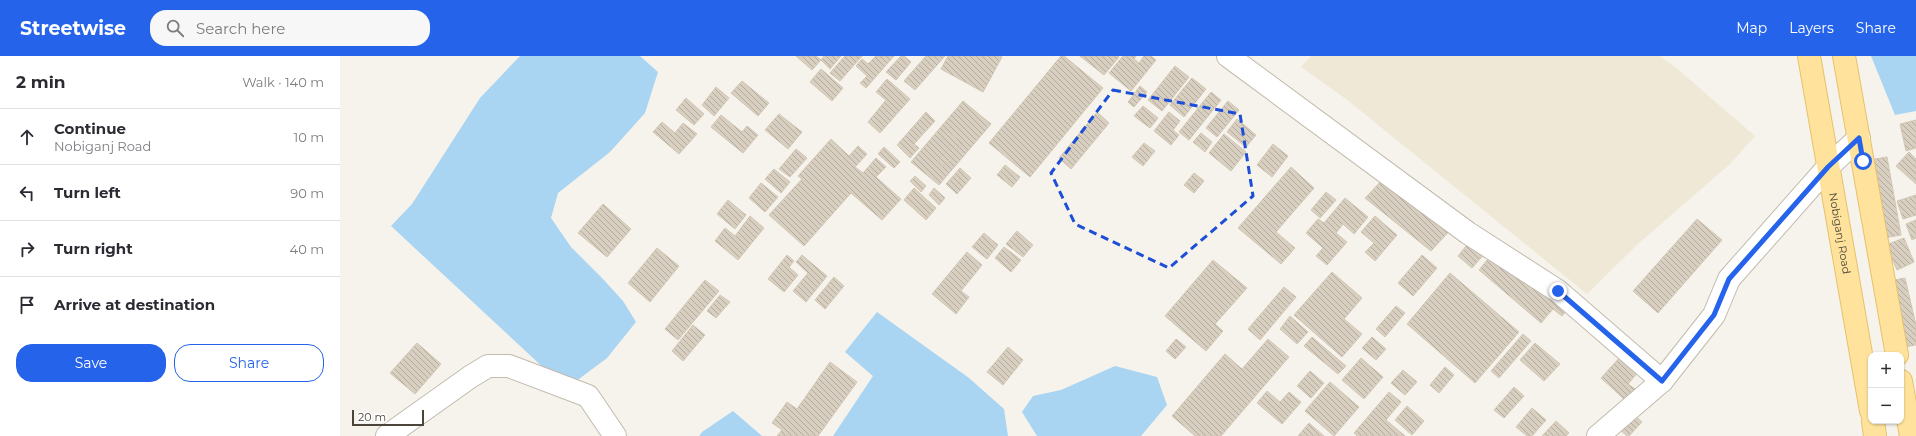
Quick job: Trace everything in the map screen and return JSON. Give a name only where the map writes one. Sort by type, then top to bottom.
[{"type":"main road","name":"Nobiganj Road","points":[[1809,56],[1868,394]]},
{"type":"main road","points":[[1844,56],[1895,352]]},
{"type":"main road","points":[[1902,388],[1911,436]]},
{"type":"main road","points":[[1873,424],[1875,436]]},
{"type":"street","points":[[1228,56],[1468,233],[1558,291],[1662,381]]},
{"type":"street","points":[[1598,436],[1662,381],[1714,315],[1729,279],[1828,167],[1859,138]]},
{"type":"street","points":[[387,436],[470,377],[488,366],[509,366],[588,396],[615,436]]},
{"type":"highlighted area","points":[[1113,90],[1240,114],[1253,196],[1169,268],[1075,224],[1051,173]]},
{"type":"shaded area","points":[[1311,56],[1659,56],[1674,66],[1755,136],[1730,164],[1638,244],[1587,294],[1346,99],[1301,67]]},
{"type":"water","points":[[520,56],[640,56],[658,72],[645,113],[610,152],[558,193],[551,218],[571,247],[623,301],[636,322],[607,358],[571,385],[547,371],[391,226],[412,204],[480,98]]},
{"type":"water","points":[[1871,56],[1916,56],[1916,111],[1895,115]]},
{"type":"water","points":[[877,312],[969,378],[1004,409],[1008,436],[833,436],[873,376],[845,352]]},
{"type":"water","points":[[1115,366],[1157,377],[1167,405],[1141,436],[1037,436],[1022,412],[1033,396],[1061,390]]},
{"type":"water","points":[[733,411],[762,436],[699,436],[702,432]]},
{"type":"building","points":[[796,56],[816,56],[821,60],[812,70]]},
{"type":"building","points":[[824,56],[841,56],[830,69],[821,60]]},
{"type":"building","points":[[845,56],[862,56],[840,81],[830,73]]},
{"type":"building","points":[[876,56],[894,56],[866,88],[860,83],[867,76],[856,66],[862,59],[868,64]]},
{"type":"building","points":[[901,56],[904,56],[911,62],[896,80],[886,72]]},
{"type":"building","points":[[926,56],[945,56],[915,90],[904,81]]},
{"type":"building","points":[[948,56],[1002,57],[983,92],[941,69]]},
{"type":"building","points":[[1061,56],[1064,56],[1103,88],[1030,177],[989,143]]},
{"type":"building","points":[[1080,56],[1118,56],[1119,57],[1104,75]]},
{"type":"building","points":[[1123,56],[1136,56],[1134,59],[1139,63],[1144,56],[1151,56],[1156,60],[1131,91],[1109,73]]},
{"type":"building","points":[[1175,66],[1189,77],[1162,111],[1148,100]]},
{"type":"building","points":[[821,69],[843,88],[832,101],[810,82]]},
{"type":"building","points":[[1192,78],[1206,89],[1184,117],[1170,105]]},
{"type":"building","points":[[887,79],[910,99],[880,133],[868,122],[886,100],[876,92]]},
{"type":"building","points":[[742,81],[769,103],[758,116],[731,93]]},
{"type":"building","points":[[1140,86],[1147,92],[1134,107],[1128,102]]},
{"type":"building","points":[[716,87],[729,98],[714,116],[702,105]]},
{"type":"building","points":[[1211,92],[1221,100],[1189,140],[1179,132]]},
{"type":"building","points":[[686,98],[704,114],[694,125],[676,110]]},
{"type":"building","points":[[963,101],[991,124],[939,185],[911,162]]},
{"type":"building","points":[[1228,101],[1239,110],[1217,137],[1206,128]]},
{"type":"building","points":[[1143,106],[1158,118],[1150,128],[1134,116]]},
{"type":"building","points":[[926,112],[935,121],[914,144],[919,148],[910,158],[897,145]]},
{"type":"building","points":[[1097,112],[1109,123],[1071,169],[1059,158]]},
{"type":"building","points":[[1169,112],[1180,121],[1173,130],[1179,135],[1171,145],[1154,131]]},
{"type":"building","points":[[779,114],[802,132],[788,149],[765,130]]},
{"type":"building","points":[[721,115],[742,132],[747,126],[758,135],[743,153],[711,127]]},
{"type":"building","points":[[1237,119],[1256,135],[1246,147],[1227,132]]},
{"type":"building","points":[[1916,120],[1916,148],[1906,151],[1900,124]]},
{"type":"building","points":[[662,122],[675,133],[683,123],[697,134],[679,154],[653,132]]},
{"type":"building","points":[[945,129],[963,143],[943,167],[937,162],[951,146],[939,136]]},
{"type":"building","points":[[1201,133],[1212,142],[1205,152],[1193,142]]},
{"type":"building","points":[[1224,134],[1246,152],[1231,171],[1209,153]]},
{"type":"building","points":[[831,139],[849,156],[858,146],[867,154],[855,167],[863,173],[876,158],[886,167],[876,177],[901,199],[882,220],[851,193],[804,246],[769,215],[802,179],[798,176]]},
{"type":"building","points":[[1144,143],[1155,151],[1143,166],[1132,157]]},
{"type":"building","points":[[1273,144],[1288,156],[1272,177],[1257,165]]},
{"type":"building","points":[[884,147],[900,162],[894,168],[878,154]]},
{"type":"building","points":[[796,149],[807,158],[790,177],[779,169]]},
{"type":"building","points":[[1909,152],[1916,159],[1916,184],[1896,166]]},
{"type":"building","points":[[1887,157],[1901,235],[1878,239],[1864,161]]},
{"type":"building","points":[[1005,165],[1020,177],[1012,187],[997,175]]},
{"type":"building","points":[[1291,167],[1314,188],[1276,232],[1295,248],[1281,264],[1238,228]]},
{"type":"building","points":[[960,168],[971,178],[957,194],[946,184]]},
{"type":"building","points":[[774,169],[790,182],[781,193],[765,179]]},
{"type":"building","points":[[1194,173],[1204,181],[1194,193],[1184,185]]},
{"type":"building","points":[[1388,174],[1456,224],[1431,251],[1365,198]]},
{"type":"building","points":[[915,176],[926,186],[921,192],[910,181]]},
{"type":"building","points":[[761,183],[778,197],[765,212],[749,198]]},
{"type":"building","points":[[914,188],[936,208],[926,220],[904,200]]},
{"type":"building","points":[[934,188],[945,198],[939,205],[929,195]]},
{"type":"building","points":[[1326,192],[1336,200],[1320,218],[1311,210]]},
{"type":"building","points":[[1916,195],[1916,215],[1903,219],[1897,201]]},
{"type":"building","points":[[1345,198],[1368,217],[1354,234],[1343,224],[1336,233],[1347,242],[1327,265],[1316,256],[1323,248],[1306,233],[1318,219],[1324,223]]},
{"type":"building","points":[[728,200],[746,215],[735,229],[717,214]]},
{"type":"building","points":[[603,204],[631,229],[607,257],[578,233]]},
{"type":"building","points":[[750,216],[764,228],[738,260],[715,241],[725,228],[735,236]]},
{"type":"building","points":[[1375,216],[1397,235],[1375,261],[1365,252],[1374,243],[1361,232]]},
{"type":"building","points":[[1697,219],[1722,240],[1658,313],[1633,291]]},
{"type":"building","points":[[1916,220],[1916,238],[1912,240],[1906,224]]},
{"type":"building","points":[[1479,230],[1494,243],[1472,268],[1458,256]]},
{"type":"building","points":[[1017,231],[1033,245],[1023,257],[1006,244]]},
{"type":"building","points":[[984,233],[998,245],[987,259],[972,247]]},
{"type":"building","points":[[1904,238],[1914,262],[1897,270],[1886,245]]},
{"type":"building","points":[[1004,247],[1021,260],[1011,272],[995,258]]},
{"type":"building","points":[[1498,247],[1569,307],[1562,316],[1553,309],[1541,323],[1479,270]]},
{"type":"building","points":[[657,248],[679,266],[650,302],[628,283]]},
{"type":"building","points":[[967,252],[982,265],[961,291],[969,297],[956,314],[932,294]]},
{"type":"building","points":[[787,255],[794,261],[789,267],[798,275],[784,292],[768,279]]},
{"type":"building","points":[[802,255],[827,276],[806,302],[793,291],[808,273],[796,262]]},
{"type":"building","points":[[1422,255],[1437,268],[1413,296],[1398,283]]},
{"type":"building","points":[[1213,260],[1247,288],[1215,324],[1223,331],[1206,351],[1165,316]]},
{"type":"building","points":[[1332,272],[1362,298],[1344,319],[1362,334],[1342,357],[1294,315]]},
{"type":"building","points":[[1450,273],[1519,332],[1475,383],[1407,324]]},
{"type":"building","points":[[834,277],[844,286],[825,309],[815,300]]},
{"type":"building","points":[[1905,278],[1916,325],[1916,345],[1904,347],[1889,281]]},
{"type":"building","points":[[705,280],[719,291],[678,340],[665,329]]},
{"type":"building","points":[[1284,287],[1296,297],[1260,340],[1248,329]]},
{"type":"building","points":[[720,295],[730,302],[716,318],[707,311]]},
{"type":"building","points":[[1396,306],[1405,313],[1385,337],[1376,329]]},
{"type":"building","points":[[1290,316],[1308,332],[1297,344],[1280,329]]},
{"type":"building","points":[[693,325],[705,335],[683,361],[672,351]]},
{"type":"building","points":[[1523,334],[1531,341],[1499,378],[1491,371]]},
{"type":"building","points":[[1312,337],[1346,366],[1338,374],[1304,346]]},
{"type":"building","points":[[1372,337],[1386,349],[1376,360],[1362,348]]},
{"type":"building","points":[[1176,339],[1186,347],[1175,359],[1166,351]]},
{"type":"building","points":[[1268,339],[1289,357],[1221,436],[1195,436],[1172,416],[1225,354],[1242,369]]},
{"type":"building","points":[[417,343],[441,364],[415,394],[390,373]]},
{"type":"building","points":[[1535,343],[1560,364],[1544,381],[1520,360]]},
{"type":"building","points":[[1008,347],[1023,360],[1003,385],[987,372]]},
{"type":"building","points":[[1622,355],[1639,371],[1628,384],[1635,389],[1625,400],[1601,378]]},
{"type":"building","points":[[1361,358],[1383,377],[1364,399],[1342,380]]},
{"type":"building","points":[[830,362],[857,382],[818,436],[777,436],[782,430],[772,423],[787,402],[797,409]]},
{"type":"building","points":[[1445,367],[1454,375],[1439,393],[1430,385]]},
{"type":"building","points":[[1403,370],[1417,382],[1405,395],[1391,383]]},
{"type":"building","points":[[1310,371],[1324,383],[1311,398],[1297,386]]},
{"type":"building","points":[[1330,382],[1359,407],[1334,436],[1305,411]]},
{"type":"building","points":[[1514,387],[1524,396],[1504,418],[1494,410]]},
{"type":"building","points":[[1267,391],[1280,402],[1289,392],[1301,402],[1282,424],[1257,403]]},
{"type":"building","points":[[1389,392],[1401,402],[1386,420],[1405,436],[1357,436],[1354,433]]},
{"type":"building","points":[[1407,406],[1424,421],[1412,435],[1395,420]]},
{"type":"building","points":[[1532,408],[1546,420],[1532,436],[1527,436],[1516,427]]},
{"type":"building","points":[[1632,413],[1642,422],[1629,436],[1627,436],[1618,428]]},
{"type":"building","points":[[1556,421],[1569,433],[1566,436],[1542,436]]},
{"type":"building","points":[[1309,423],[1324,436],[1298,436]]},
{"type":"route","points":[[1558,291],[1662,381],[1714,315],[1729,279],[1828,167],[1859,138],[1863,161]]}]
